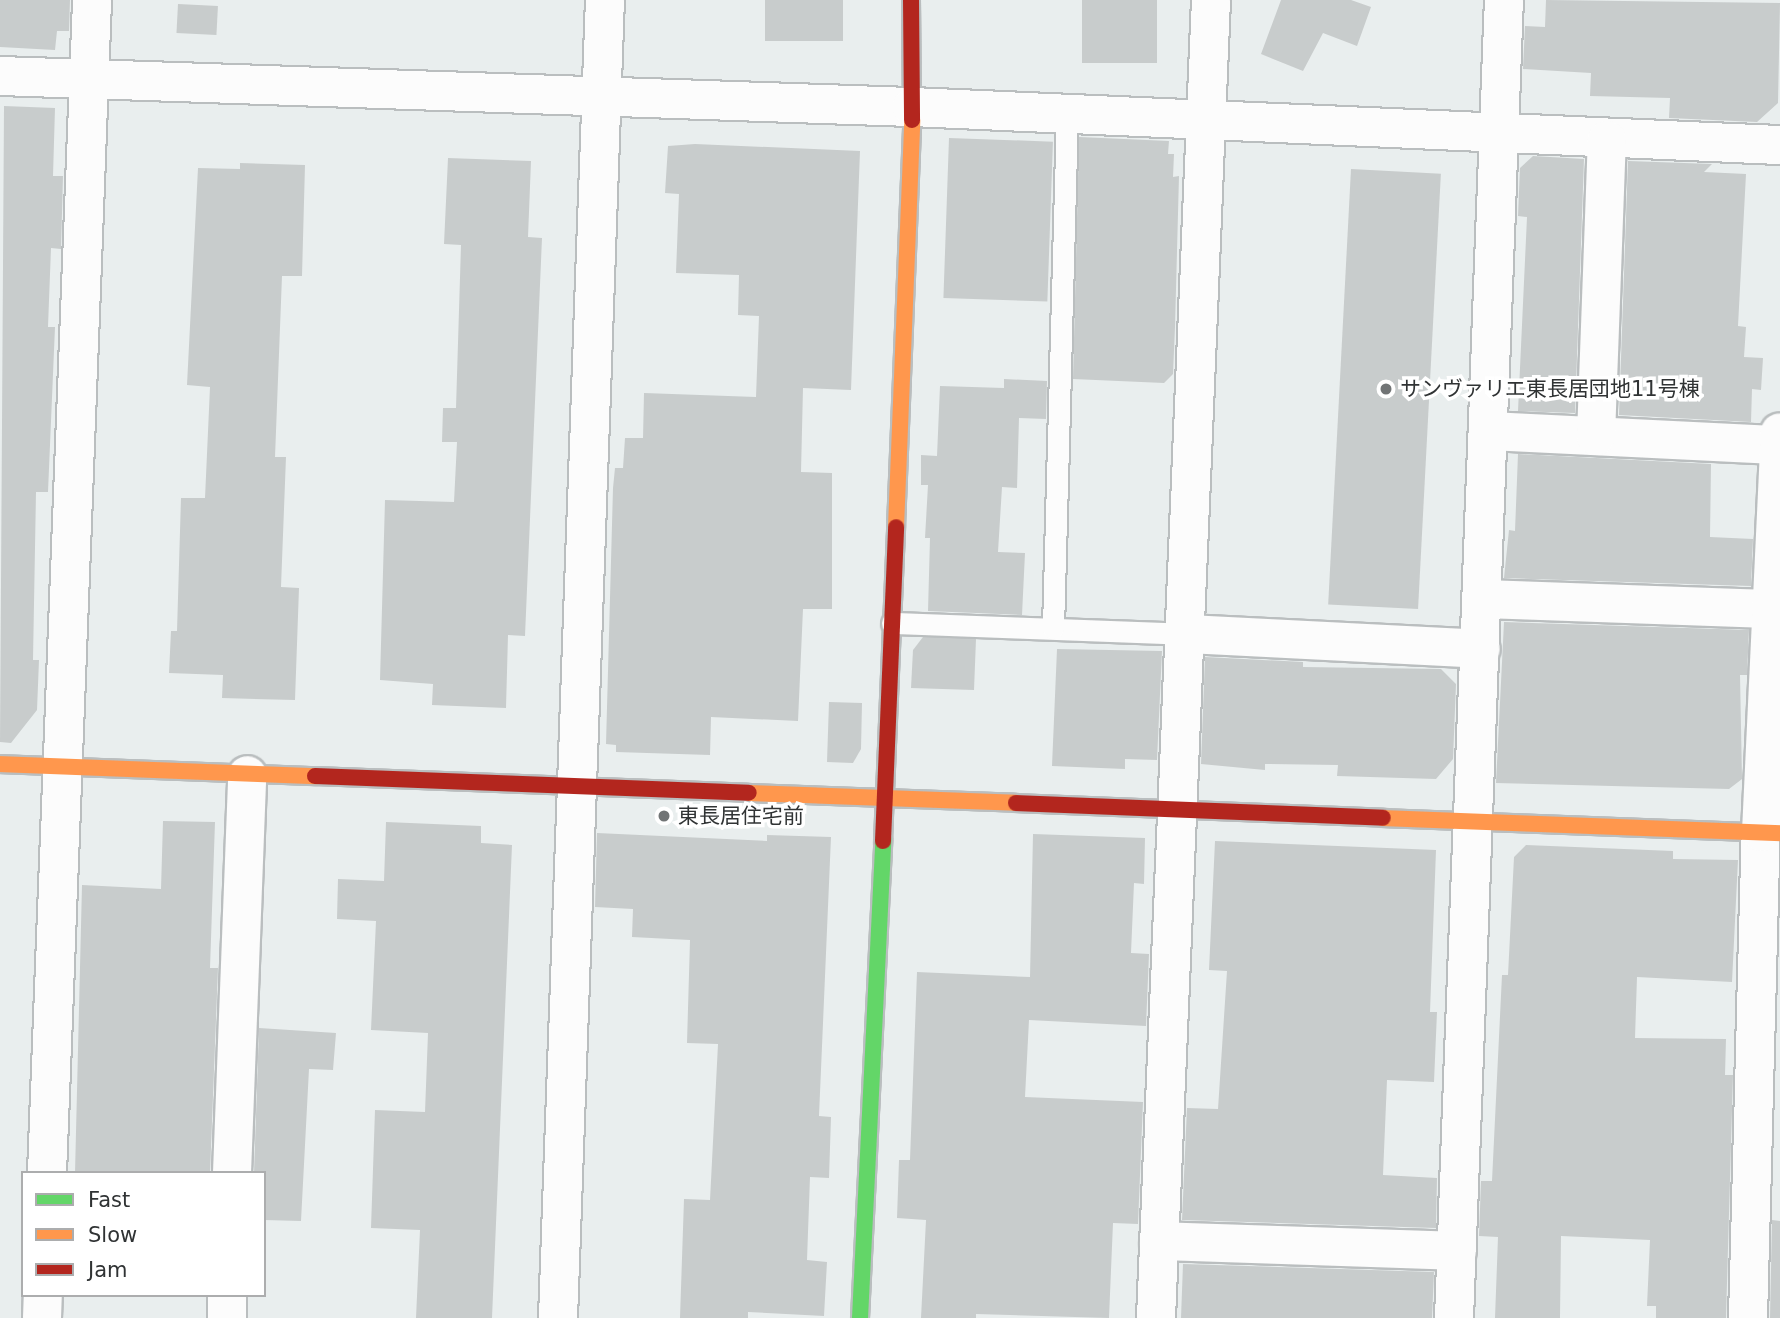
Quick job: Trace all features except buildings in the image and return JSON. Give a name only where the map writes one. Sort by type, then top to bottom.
[{"type":"street","points":[[47,1171],[92,0]]},
{"type":"street","points":[[558,1318],[579,789],[605,0]]},
{"type":"street","points":[[860,1318],[892,624],[912,107],[911,0]]},
{"type":"street","points":[[1156,1318],[1187,634],[1211,0]]},
{"type":"street","points":[[1454,1318],[1475,821],[1504,0]]},
{"type":"street","points":[[0,76],[912,107],[1499,136],[1780,145]]},
{"type":"street","points":[[1596,436],[1607,140]]},
{"type":"street","points":[[1488,431],[1779,445]]},
{"type":"street","points":[[1748,1318],[1770,832],[1780,432]]},
{"type":"street","points":[[1482,599],[1775,587]]},
{"type":"street","points":[[1187,634],[1480,649]]},
{"type":"street","points":[[0,764],[885,801],[1178,807],[1770,832]]},
{"type":"street","points":[[232,1171],[247,775]]},
{"type":"street","points":[[1159,1241],[1457,1251]]},
{"type":"street","points":[[42,1318],[43,1297]]},
{"type":"street","points":[[227,1318],[228,1297]]},
{"type":"lane","points":[[1053,628],[1067,114]]},
{"type":"lane","points":[[892,624],[1187,634]]},
{"type":"traffic: fast","points":[[860,1318],[883,841]]},
{"type":"traffic: slow","points":[[896,527],[912,120]]},
{"type":"traffic: slow","points":[[0,764],[315,776]]},
{"type":"traffic: slow","points":[[749,793],[1016,803]]},
{"type":"traffic: slow","points":[[1383,818],[1780,833]]},
{"type":"traffic: jam","points":[[911,0],[912,120]]},
{"type":"traffic: jam","points":[[883,841],[896,527]]},
{"type":"traffic: jam","points":[[315,776],[749,793]]},
{"type":"traffic: jam","points":[[1016,803],[1383,818]]},
{"type":"place","name":"サンヴァリエ東長居団地11号棟","points":[[1386,389]]},
{"type":"place","name":"東長居住宅前","points":[[664,816]]}]
